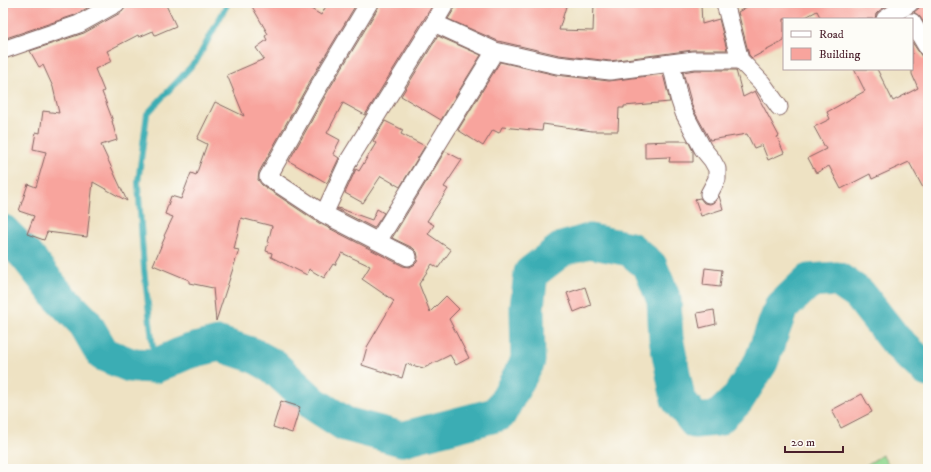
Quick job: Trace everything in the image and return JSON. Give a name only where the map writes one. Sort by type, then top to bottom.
[{"type":"street","points":[[3,50],[79,24],[117,3]]},
{"type":"street","points":[[369,3],[318,86],[268,177],[324,214],[408,257]]},
{"type":"street","points":[[324,214],[349,160],[446,3]]},
{"type":"street","points":[[725,3],[740,60],[762,83],[779,108]]},
{"type":"street","points":[[888,18],[908,10]]},
{"type":"street","points":[[434,23],[495,51],[557,65],[610,71],[694,60],[740,60]]},
{"type":"street","points":[[913,24],[928,49]]},
{"type":"street","points":[[378,241],[495,51]]},
{"type":"street","points":[[671,63],[684,113],[699,144],[712,160],[717,169],[716,179],[709,194]]},
{"type":"green space","points":[[882,455],[892,469],[860,469]]},
{"type":"building","points":[[3,3],[96,3],[75,15],[3,39]]},
{"type":"building","points":[[165,3],[176,26],[155,35],[153,31],[139,37],[138,35],[107,51],[112,61],[95,69],[104,91],[102,92],[113,121],[117,140],[101,145],[127,201],[93,182],[87,237],[47,232],[44,240],[27,234],[34,216],[19,211],[28,184],[36,187],[46,152],[33,149],[36,132],[40,133],[43,111],[59,113],[53,87],[43,65],[39,67],[30,51],[84,33],[122,12],[127,4]]},
{"type":"building","points":[[250,3],[301,3],[321,15],[328,3],[357,3],[310,81],[259,172],[258,180],[262,185],[319,223],[403,266],[409,267],[417,262],[417,252],[413,248],[392,238],[445,151],[462,160],[444,187],[448,189],[427,221],[434,225],[428,234],[451,250],[438,268],[432,264],[419,284],[430,312],[446,296],[459,309],[449,319],[469,358],[456,365],[450,355],[424,368],[406,364],[402,378],[362,365],[367,347],[394,301],[362,279],[370,266],[342,253],[335,265],[333,264],[324,278],[309,269],[307,275],[271,257],[272,253],[266,251],[272,226],[241,218],[234,249],[239,250],[216,321],[213,288],[189,283],[189,280],[153,265],[173,217],[165,214],[171,196],[181,199],[191,173],[196,175],[207,144],[197,139],[215,102],[244,116],[227,75],[264,59],[256,48],[267,40],[265,36],[268,34]]},
{"type":"building","points":[[379,3],[434,3],[365,115],[343,103],[327,133],[340,140],[333,154],[339,158],[327,183],[289,161],[328,91],[378,8]]},
{"type":"building","points":[[456,3],[567,3],[559,30],[593,31],[594,3],[658,3],[659,6],[701,5],[702,24],[719,19],[727,50],[693,50],[610,61],[559,55],[498,41],[448,19],[455,8]]},
{"type":"building","points":[[754,3],[891,3],[879,11],[876,14],[875,18],[820,18],[817,11],[804,18],[783,18],[783,42],[752,58],[749,55],[738,12]]},
{"type":"building","points":[[920,3],[928,3],[928,29],[920,17],[914,12],[919,8]]},
{"type":"building","points":[[438,36],[481,55],[441,120],[401,96]]},
{"type":"building","points":[[913,43],[923,58],[928,59],[928,197],[909,162],[872,179],[870,174],[841,189],[829,166],[816,173],[808,158],[826,149],[814,127],[830,119],[827,112],[865,91],[854,70],[878,70],[893,101],[918,88],[912,74]]},
{"type":"building","points":[[500,62],[556,75],[609,81],[663,74],[670,102],[624,106],[624,108],[619,108],[618,131],[592,131],[543,124],[542,131],[502,127],[499,133],[493,130],[483,146],[458,130]]},
{"type":"building","points":[[695,70],[736,70],[743,97],[755,91],[779,136],[777,137],[784,153],[768,160],[762,145],[754,148],[747,134],[710,140],[693,109],[683,72]]},
{"type":"building","points":[[385,121],[403,130],[401,134],[425,146],[400,187],[381,176],[363,203],[345,193],[356,169],[359,171],[376,143],[373,141]]},
{"type":"building","points":[[688,141],[693,151],[693,162],[669,162],[670,157],[645,158],[645,142]]},
{"type":"building","points":[[719,196],[723,209],[701,216],[695,199],[700,198],[704,203],[710,204],[715,202]]},
{"type":"building","points":[[338,208],[372,220],[377,209],[384,213],[374,228],[337,209]]},
{"type":"building","points":[[705,268],[722,270],[720,287],[703,285]]},
{"type":"building","points":[[585,287],[591,305],[574,312],[567,293]]},
{"type":"building","points":[[714,310],[716,324],[700,328],[697,313]]},
{"type":"building","points":[[862,394],[872,412],[841,428],[832,410]]},
{"type":"building","points":[[281,401],[300,407],[292,433],[273,427]]},
{"type":"waterway","points":[[155,366],[144,269],[138,182],[147,114],[197,60],[228,3]]},
{"type":"waterway","points":[[3,232],[26,255],[56,293],[85,323],[103,354],[130,365],[155,366],[187,352],[219,344],[253,355],[273,366],[314,404],[345,424],[402,439],[499,414],[528,361],[527,307],[531,273],[562,249],[589,241],[630,249],[650,266],[664,300],[666,338],[678,399],[695,421],[717,419],[737,400],[761,362],[781,308],[809,281],[837,279],[859,294],[895,340],[928,370]]}]
